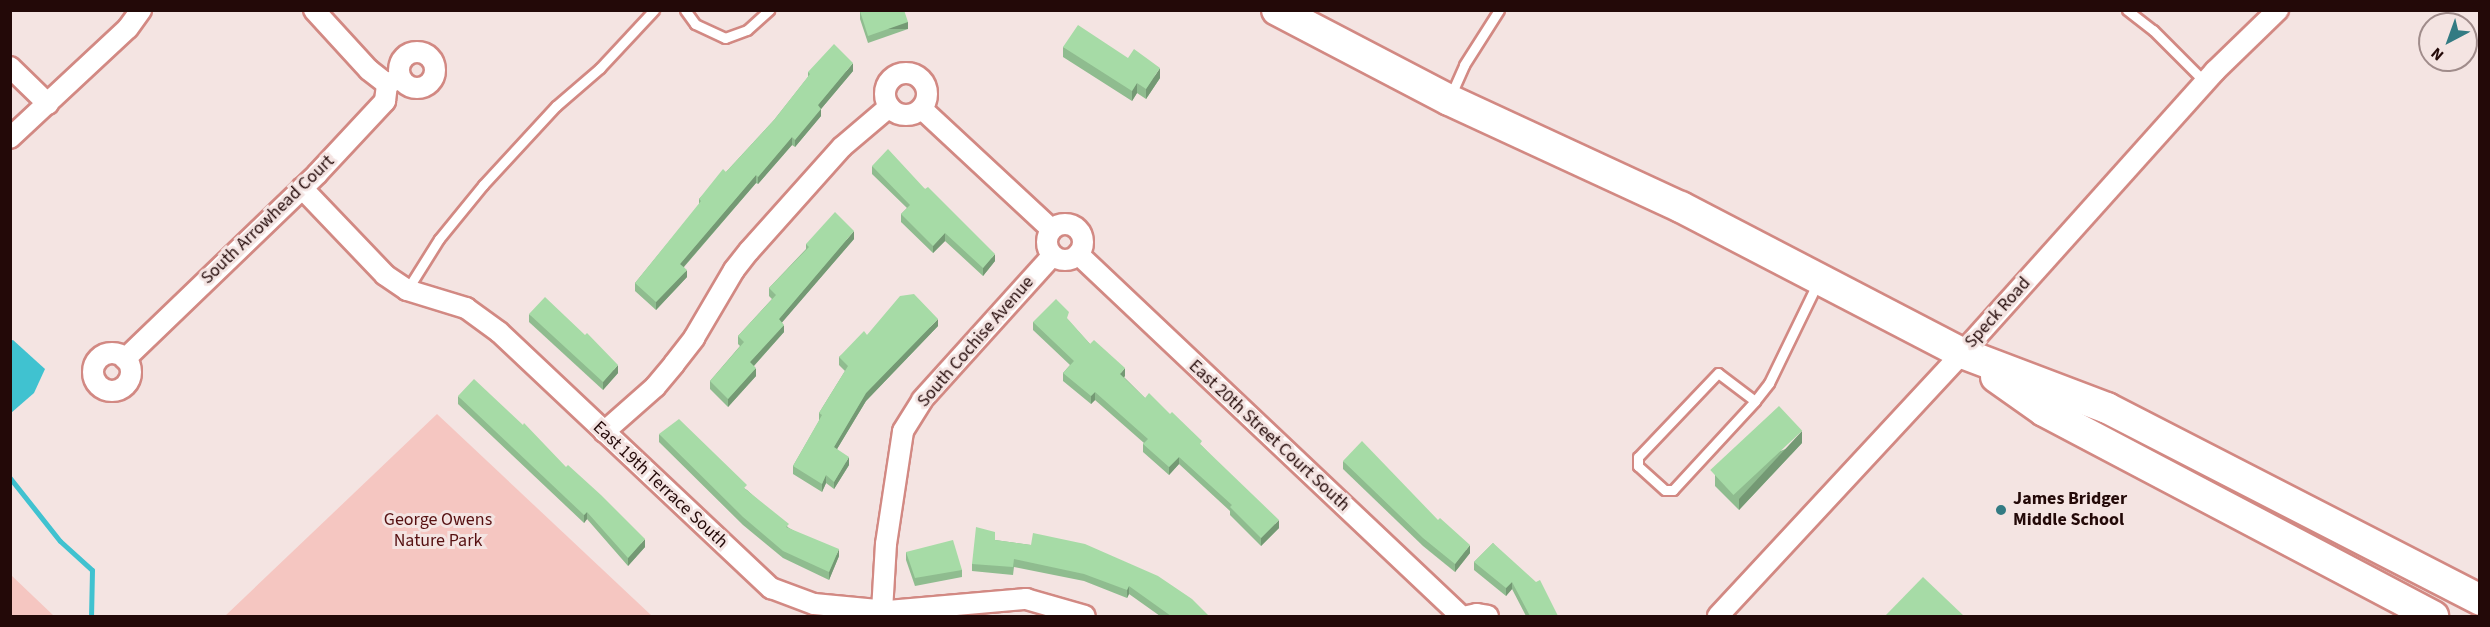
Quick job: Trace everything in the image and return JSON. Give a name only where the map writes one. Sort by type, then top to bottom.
[{"type":"main road","points":[[1277,10],[1449,100],[1681,207],[1962,353],[2107,408],[2480,600]]},
{"type":"main road","points":[[1962,353],[2044,411],[2433,616]]},
{"type":"street","points":[[10,138],[128,28],[141,10]]},
{"type":"street","name":"South Arrowhead Court","points":[[125,359],[302,189],[385,101],[393,81],[369,70],[314,10]]},
{"type":"street","name":"Speck Road","points":[[1719,616],[1962,353],[2205,82],[2278,10]]},
{"type":"street","points":[[10,67],[48,104]]},
{"type":"street","points":[[910,73],[921,79],[927,91],[922,109],[905,115],[889,107],[885,95],[888,83],[897,74],[910,73]]},
{"type":"street","points":[[604,432],[654,387],[674,364],[694,338],[734,270],[749,251],[842,147],[889,107]]},
{"type":"street","points":[[922,109],[1051,230]]},
{"type":"street","name":"East 19th Terrace South","points":[[302,189],[385,275],[407,291],[466,308],[499,332],[771,588],[814,604],[882,611],[1026,598],[1085,616]]},
{"type":"street","points":[[1062,224],[1069,224],[1079,231],[1083,243],[1078,254],[1062,260],[1053,255],[1047,240],[1051,230],[1062,224]]},
{"type":"street","name":"East 20th Street Court South","points":[[1078,254],[1461,616]]},
{"type":"street","name":"South Cochise Avenue","points":[[882,611],[886,544],[903,431],[922,400],[1053,255]]},
{"type":"street","points":[[1468,616],[1477,614],[1488,616]]},
{"type":"lane","points":[[407,291],[439,239],[483,185],[556,106],[600,68],[654,10]]},
{"type":"lane","points":[[685,10],[695,24],[725,38],[747,30],[769,10]]},
{"type":"lane","points":[[1449,100],[1464,65],[1499,10]]},
{"type":"lane","points":[[2127,10],[2153,30],[2205,82]]},
{"type":"lane","points":[[1755,401],[1718,373],[1638,457],[1638,466],[1665,490],[1673,490],[1755,401],[1769,383],[1820,279]]},
{"type":"green space","name":"George Owens Nature Park","points":[[437,414],[652,616],[225,616]]},
{"type":"green space","points":[[11,575],[54,616],[11,616]]},
{"type":"water","points":[[13,340],[45,369],[34,393],[11,413],[10,341]]},
{"type":"building","points":[[861,10],[904,10],[908,22],[868,36]]},
{"type":"building","points":[[1078,25],[1128,58],[1134,49],[1160,68],[1146,89],[1137,83],[1132,91],[1063,47]]},
{"type":"building","points":[[834,44],[853,63],[818,105],[821,109],[795,140],[792,137],[758,177],[756,175],[680,264],[687,270],[656,302],[635,283],[701,201],[699,199],[723,169],[726,172],[774,120],[810,74],[808,72]]},
{"type":"building","points":[[888,149],[925,189],[928,187],[995,254],[983,268],[945,233],[933,246],[901,214],[910,205],[872,166]]},
{"type":"building","points":[[835,212],[854,231],[779,319],[784,325],[750,362],[756,368],[728,399],[710,381],[744,342],[738,336],[776,295],[769,288],[809,247],[806,244]]},
{"type":"building","points":[[914,294],[938,319],[866,393],[834,447],[849,457],[834,482],[826,475],[822,484],[793,466],[822,415],[819,413],[848,366],[839,357],[864,331],[867,335],[900,296]]},
{"type":"building","points":[[545,297],[585,335],[587,333],[618,365],[603,382],[529,314]]},
{"type":"building","points":[[1056,299],[1069,312],[1067,318],[1090,344],[1094,340],[1125,368],[1120,374],[1145,398],[1149,393],[1170,414],[1172,412],[1202,441],[1200,444],[1279,520],[1261,538],[1230,507],[1232,505],[1179,457],[1169,467],[1143,444],[1148,439],[1095,392],[1091,396],[1063,373],[1074,361],[1033,322]]},
{"type":"building","points":[[474,379],[523,425],[524,423],[566,467],[568,465],[601,495],[645,539],[628,558],[587,512],[584,515],[458,396]]},
{"type":"building","points":[[1779,406],[1802,431],[1733,495],[1710,470]]},
{"type":"building","points":[[679,419],[747,485],[744,488],[789,524],[786,527],[839,549],[829,572],[783,551],[743,517],[659,434]]},
{"type":"building","points":[[1362,441],[1438,520],[1440,518],[1470,545],[1455,564],[1423,538],[1343,461]]},
{"type":"building","points":[[976,527],[995,532],[995,540],[1031,545],[1033,533],[1085,544],[1158,576],[1192,599],[1209,616],[1171,616],[1129,586],[1127,590],[1084,574],[1014,559],[1013,567],[972,564]]},
{"type":"building","points":[[953,540],[962,570],[915,578],[906,552]]},
{"type":"building","points":[[1493,543],[1536,582],[1540,580],[1558,616],[1530,616],[1512,582],[1506,588],[1474,562]]},
{"type":"building","points":[[1923,577],[1964,616],[1885,616]]},
{"type":"waterway","points":[[10,478],[60,541],[92,570],[91,616]]},
{"type":"place","name":"James Bridger Middle School","points":[[2001,510]]}]
